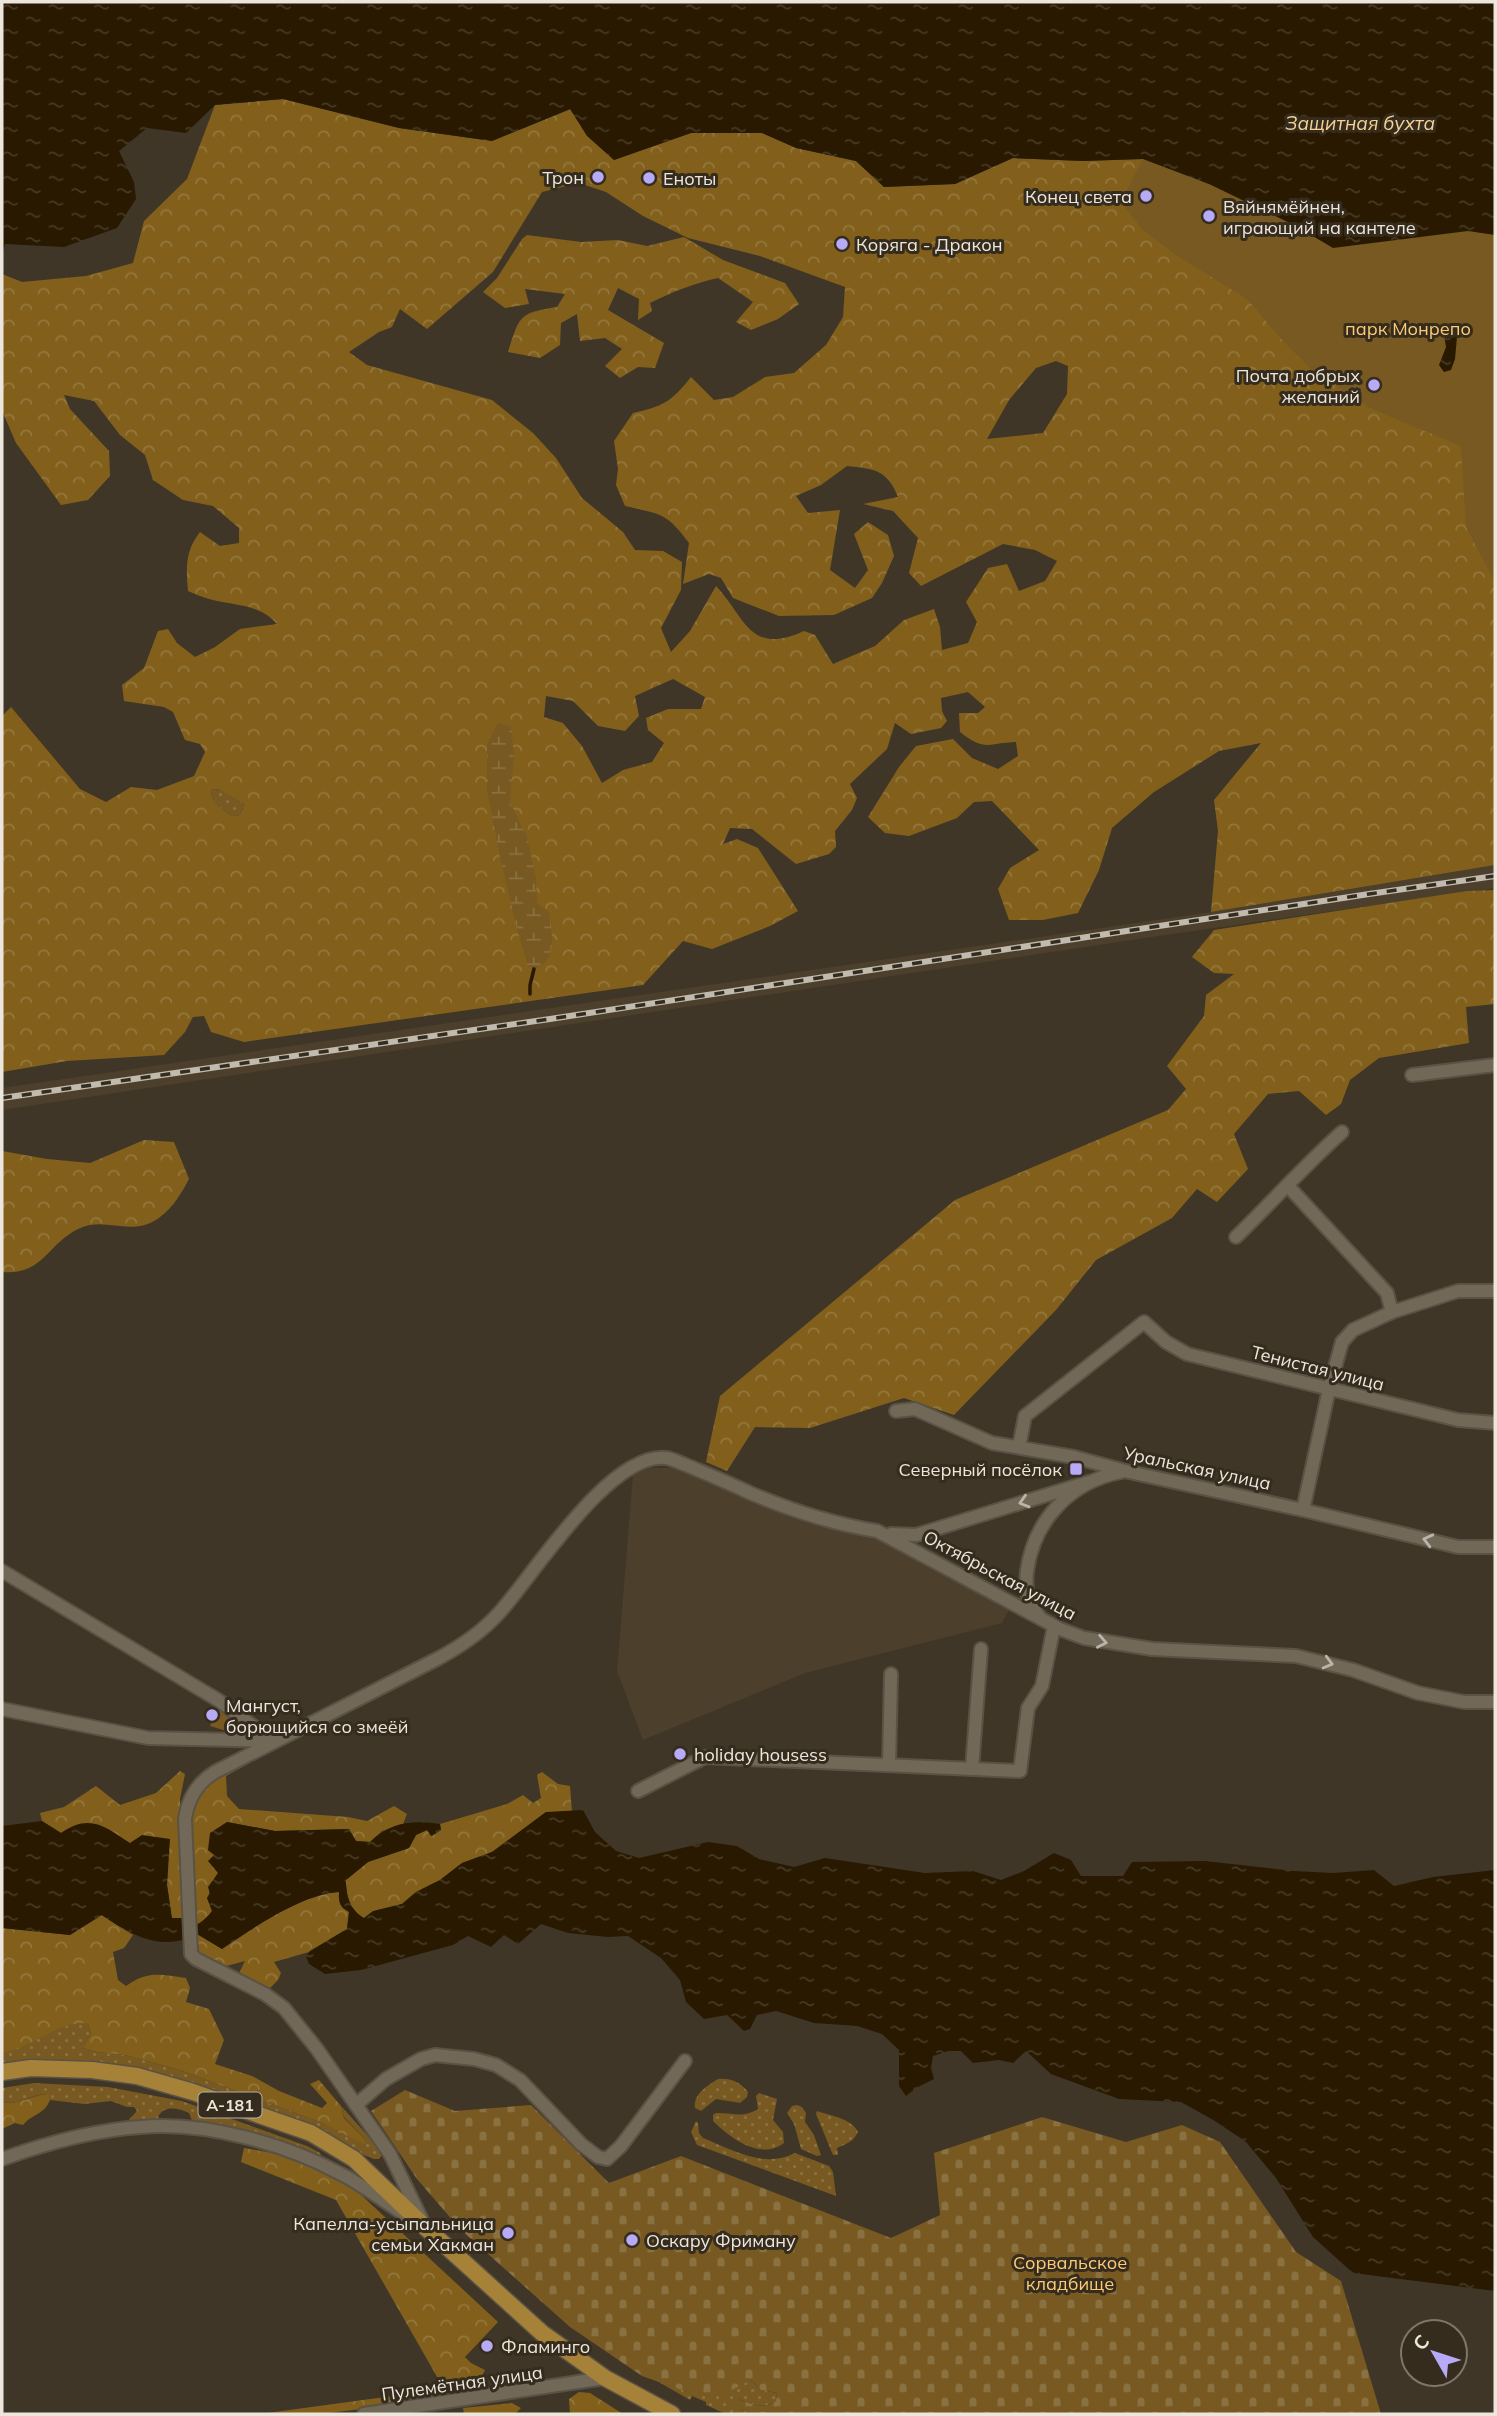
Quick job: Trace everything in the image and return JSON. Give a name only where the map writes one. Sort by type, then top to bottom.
[{"type":"main road","name":"А-181","points":[[2,2071],[31,2068],[92,2070],[137,2076],[193,2092],[311,2133],[354,2158],[425,2227],[542,2333],[605,2378],[672,2414]]},
{"type":"street","points":[[1412,1075],[1495,1065]]},
{"type":"street","points":[[1236,1237],[1299,1171],[1342,1132]]},
{"type":"street","points":[[1288,1185],[1387,1293],[1392,1312]]},
{"type":"street","points":[[1303,1510],[1342,1342],[1353,1330],[1392,1312],[1458,1291],[1495,1291]]},
{"type":"street","name":"Тенистая улица","points":[[1019,1447],[1025,1416],[1144,1322],[1166,1342],[1187,1354],[1458,1420],[1495,1423]]},
{"type":"street","name":"Уральская улица","points":[[896,1411],[915,1409],[992,1443],[1074,1458],[1458,1547],[1495,1547]]},
{"type":"street","name":"Октябрьская улица","points":[[273,1741],[332,1714],[472,1638],[498,1615],[570,1523],[594,1497],[637,1466],[665,1458],[813,1516],[845,1526],[877,1531],[1054,1626],[1084,1638],[1152,1649],[1296,1656],[1353,1671],[1418,1693],[1464,1702],[1495,1702]]},
{"type":"street","points":[[877,1531],[916,1535],[1113,1474],[1129,1472]]},
{"type":"street","points":[[1040,1617],[1031,1606],[1027,1589],[1028,1566],[1034,1542],[1044,1522],[1058,1505],[1089,1482]]},
{"type":"street","points":[[2,1571],[218,1700],[273,1741]]},
{"type":"street","points":[[638,1791],[705,1757],[1020,1771],[1028,1708],[1042,1686],[1054,1626]]},
{"type":"street","points":[[972,1769],[981,1649]]},
{"type":"street","points":[[889,1765],[891,1674]]},
{"type":"street","points":[[2,1709],[148,1738],[273,1741]]},
{"type":"street","points":[[273,1741],[208,1776],[191,1796],[185,1819],[191,1954],[265,1994],[284,2008],[317,2049],[390,2154],[425,2227]]},
{"type":"street","points":[[356,2105],[386,2079],[421,2059],[435,2055],[474,2059],[496,2065],[520,2080],[580,2144],[598,2157],[607,2159],[621,2146],[685,2061]]},
{"type":"street","points":[[2,2159],[60,2139],[143,2126],[213,2131],[291,2152],[341,2174],[425,2227]]},
{"type":"street","name":"Пулемётная улица","points":[[365,2414],[605,2378]]},
{"type":"shaded area","points":[[1495,865],[1495,888],[2,1110],[2,1088],[1211,912]]},
{"type":"shaded area","points":[[650,1468],[673,1468],[810,1523],[878,1538],[1010,1608],[1002,1623],[805,1673],[643,1740],[617,1671],[633,1475]]},
{"type":"green space","points":[[283,99],[399,128],[492,141],[571,109],[588,136],[614,160],[691,133],[762,133],[796,148],[856,161],[884,187],[955,184],[1013,158],[1083,161],[1143,159],[1209,184],[1495,235],[1495,865],[1211,912],[1218,831],[1214,800],[1261,743],[1219,751],[1154,792],[1112,828],[1099,870],[1078,913],[1043,920],[1009,920],[998,889],[1010,868],[1039,850],[992,801],[974,802],[957,818],[909,836],[885,833],[868,817],[899,767],[916,746],[953,739],[972,758],[998,769],[1018,756],[1016,742],[981,744],[960,732],[959,713],[978,713],[985,707],[968,692],[941,698],[942,711],[947,721],[941,728],[911,734],[895,723],[887,749],[850,784],[857,798],[852,810],[835,831],[836,847],[829,854],[796,864],[752,829],[730,828],[723,844],[737,839],[758,848],[798,911],[770,926],[712,949],[683,941],[643,985],[244,1042],[211,1032],[204,1016],[193,1017],[185,1032],[164,1055],[67,1061],[2,1072],[2,716],[11,707],[80,789],[106,802],[131,787],[157,790],[194,776],[205,752],[200,744],[185,740],[173,712],[164,707],[124,701],[122,685],[144,668],[158,631],[168,629],[177,643],[195,657],[240,629],[277,624],[254,609],[209,599],[188,591],[188,560],[200,532],[220,546],[239,543],[239,528],[213,506],[183,500],[153,480],[145,455],[120,435],[94,401],[64,395],[70,409],[109,451],[110,476],[88,500],[61,505],[16,443],[3,413],[2,274],[22,282],[86,276],[133,263],[144,221],[187,179],[215,105]],"holes":[[[579,183],[606,192],[643,216],[688,238],[760,256],[845,287],[843,317],[826,345],[794,373],[765,377],[733,397],[714,400],[691,377],[666,402],[633,413],[614,441],[618,469],[616,485],[625,506],[669,520],[689,543],[683,584],[709,574],[721,578],[733,598],[779,616],[834,615],[872,598],[894,556],[888,535],[868,522],[854,534],[868,570],[855,588],[830,570],[840,510],[808,513],[796,496],[821,485],[847,466],[878,472],[894,488],[898,497],[863,504],[893,511],[918,538],[909,573],[921,586],[1003,544],[1035,550],[1057,561],[1045,581],[1019,591],[1007,564],[988,568],[966,602],[977,622],[968,643],[942,650],[940,627],[934,609],[904,620],[875,646],[833,664],[815,635],[804,631],[786,638],[771,639],[760,636],[743,621],[716,586],[690,631],[671,652],[661,628],[681,590],[682,562],[663,551],[635,550],[623,532],[582,498],[556,458],[533,433],[492,400],[367,365],[349,352],[379,332],[392,327],[400,309],[427,329],[493,272],[542,192]],[[1056,361],[1068,366],[1067,394],[1043,433],[987,439],[1009,400],[1036,368]],[[673,679],[705,697],[701,709],[668,709],[646,718],[648,730],[664,743],[652,762],[623,770],[602,783],[582,746],[563,723],[544,717],[546,696],[573,701],[598,726],[625,731],[639,716],[635,696]],[[219,789],[244,804],[241,815],[232,816],[221,808],[213,799],[211,790]]]},
{"type":"green space","name":"парк Монрепо","points":[[1143,159],[1209,184],[1294,225],[1333,248],[1468,231],[1495,235],[1495,582],[1466,527],[1461,446],[1372,409],[1314,372],[1247,299],[1179,257],[1143,230],[1121,202]]},
{"type":"green space","points":[[527,235],[581,242],[618,240],[647,246],[684,237],[723,260],[785,283],[799,304],[778,319],[751,330],[736,322],[753,302],[718,278],[684,288],[650,303],[652,311],[638,320],[639,299],[618,288],[608,310],[664,343],[655,368],[638,367],[620,378],[605,366],[622,349],[605,338],[580,341],[577,314],[561,323],[560,345],[540,358],[508,352],[522,318],[557,307],[565,294],[525,289],[529,304],[505,308],[483,292],[497,278]]},
{"type":"green space","points":[[498,723],[511,726],[514,755],[510,802],[527,837],[536,878],[537,903],[549,912],[552,937],[550,953],[542,966],[534,969],[528,966],[517,929],[487,790],[487,744]]},
{"type":"green space","points":[[220,789],[244,804],[241,815],[232,816],[215,802],[211,790]]},
{"type":"green space","points":[[1495,890],[1495,1004],[1466,1007],[1469,1043],[1379,1058],[1350,1080],[1341,1104],[1326,1115],[1299,1091],[1268,1094],[1234,1134],[1248,1169],[1217,1202],[1197,1189],[1172,1218],[1096,1260],[1056,1310],[954,1415],[904,1398],[810,1428],[755,1427],[727,1471],[706,1462],[720,1396],[955,1200],[1168,1110],[1186,1089],[1167,1066],[1204,1016],[1206,995],[1234,974],[1214,973],[1192,957],[1214,930],[1467,891]]},
{"type":"green space","points":[[144,1140],[174,1142],[189,1179],[177,1200],[165,1213],[150,1223],[139,1226],[88,1225],[67,1236],[27,1269],[2,1272],[2,1151],[90,1163]]},
{"type":"green space","points":[[218,1704],[241,1721],[240,1735],[210,1726]]},
{"type":"green space","points":[[256,1755],[258,1758],[226,1776],[227,1796],[239,1809],[348,1817],[367,1821],[394,1806],[407,1814],[403,1824],[382,1831],[370,1842],[356,1841],[349,1829],[275,1831],[227,1822],[214,1855],[218,1873],[207,1898],[212,1911],[205,1921],[196,1925],[197,1913],[191,1912],[191,1801],[216,1776]]},
{"type":"green space","points":[[180,1771],[185,1774],[180,1799],[183,1918],[172,1919],[167,1885],[169,1839],[130,1843],[61,1833],[42,1821],[40,1813],[64,1807],[96,1786],[120,1805],[156,1793]]},
{"type":"green space","points":[[542,1772],[558,1784],[570,1786],[572,1812],[546,1812],[492,1852],[462,1863],[402,1904],[374,1911],[364,1918],[352,1907],[346,1880],[368,1862],[409,1848],[416,1835],[427,1830],[432,1836],[441,1830],[440,1824],[507,1804],[523,1795],[533,1803],[541,1798],[537,1775]]},
{"type":"green space","points":[[339,1892],[340,1904],[349,1911],[347,1929],[309,1952],[274,1962],[281,1973],[269,1989],[238,1975],[245,1961],[223,1967],[199,1954],[197,1934],[222,1949],[294,1905]]},
{"type":"green space","points":[[101,1915],[133,1935],[124,1948],[113,1952],[118,1980],[126,1986],[148,1976],[186,1978],[190,1988],[186,2002],[209,2009],[224,2040],[215,2064],[252,2076],[279,2091],[322,2108],[327,2103],[310,2084],[319,2080],[341,2106],[344,2118],[366,2140],[364,2144],[320,2122],[180,2070],[125,2055],[83,2048],[91,2034],[88,2023],[66,2026],[2,2054],[2,1928],[70,1935]]},
{"type":"green space","points":[[75,2023],[88,2023],[91,2034],[83,2048],[125,2055],[180,2070],[320,2122],[364,2143],[366,2140],[344,2117],[341,2106],[380,2149],[382,2155],[379,2159],[374,2159],[187,2085],[2,2067],[2,2054]]},
{"type":"green space","points":[[718,2079],[738,2083],[748,2092],[747,2097],[740,2103],[716,2099],[701,2111],[695,2108],[698,2095]]},
{"type":"green space","points":[[34,2083],[108,2087],[182,2101],[307,2146],[322,2157],[320,2159],[193,2123],[189,2113],[176,2109],[161,2113],[158,2117],[162,2121],[124,2125],[137,2111],[134,2107],[111,2101],[84,2104],[50,2100],[47,2094],[14,2103],[2,2102],[2,2088]]},
{"type":"green space","name":"Сорвальское кладбище","points":[[405,2090],[455,2111],[531,2105],[609,2183],[681,2156],[891,2238],[940,2215],[934,2153],[1042,2117],[1126,2142],[1182,2125],[1220,2142],[1296,2252],[1341,2281],[1381,2414],[752,2414],[732,2403],[738,2399],[767,2405],[776,2401],[777,2393],[761,2390],[751,2380],[724,2394],[687,2392],[642,2376],[570,2327],[461,2230],[417,2179],[371,2111]]},
{"type":"green space","points":[[759,2093],[777,2099],[773,2120],[783,2132],[784,2143],[766,2150],[746,2145],[713,2121],[713,2115],[716,2113],[742,2114],[758,2109],[756,2096]]},
{"type":"green space","points":[[48,2094],[48,2105],[23,2125],[15,2123],[2,2129],[2,2102],[14,2103]]},
{"type":"green space","points":[[797,2105],[806,2113],[805,2122],[814,2135],[821,2155],[817,2156],[801,2149],[794,2124],[787,2113],[792,2106]]},
{"type":"green space","points":[[817,2111],[846,2121],[858,2132],[852,2140],[837,2148],[838,2155],[833,2155]]},
{"type":"green space","points":[[696,2121],[703,2138],[737,2152],[772,2159],[795,2153],[829,2166],[833,2172],[836,2196],[697,2145],[691,2132]]},
{"type":"green space","points":[[244,2148],[273,2153],[345,2180],[498,2322],[465,2357],[485,2370],[482,2376],[472,2382],[465,2396],[321,2414],[260,2414],[444,2389],[336,2200],[241,2162]]},
{"type":"green space","points":[[751,2380],[761,2390],[777,2393],[776,2401],[767,2405],[738,2399],[740,2409],[752,2414],[726,2414],[692,2396],[690,2400],[657,2381],[687,2392]]},
{"type":"green space","points":[[579,2392],[590,2393],[623,2414],[570,2414],[569,2399]]},
{"type":"green space","points":[[512,2403],[521,2408],[515,2414],[464,2414],[463,2408]]},
{"type":"water","name":"Защитная бухта","points":[[2,2],[1495,2],[1495,235],[1468,231],[1333,248],[1294,225],[1209,184],[1143,159],[1083,161],[1013,158],[955,184],[884,187],[856,161],[796,148],[762,133],[691,133],[614,160],[587,136],[570,109],[492,141],[399,128],[283,99],[215,105],[186,133],[147,128],[119,151],[134,182],[136,199],[117,228],[64,247],[5,244],[2,254]]},
{"type":"water","points":[[1447,333],[1457,337],[1451,370],[1444,372],[1439,365],[1446,347],[1444,335]]},
{"type":"water","points":[[583,1810],[595,1832],[616,1851],[639,1858],[708,1842],[737,1846],[759,1859],[794,1867],[825,1858],[925,1873],[973,1871],[1001,1880],[1024,1871],[1054,1853],[1071,1860],[1081,1876],[1123,1876],[1132,1862],[1205,1861],[1294,1871],[1333,1873],[1374,1870],[1394,1886],[1433,1877],[1495,1870],[1495,2291],[1353,2273],[1313,2237],[1276,2178],[1246,2142],[1181,2102],[1119,2099],[1051,2074],[1026,2051],[1013,2063],[999,2060],[973,2063],[961,2051],[948,2051],[933,2056],[931,2068],[934,2079],[906,2096],[899,2086],[899,2050],[882,2034],[857,2026],[814,2023],[776,2011],[757,2015],[750,2029],[744,2031],[727,2015],[704,2019],[686,2002],[680,1980],[661,1958],[628,1936],[568,1933],[541,1924],[518,1944],[504,1935],[491,1947],[468,1936],[453,1945],[361,1970],[325,1974],[309,1964],[306,1956],[347,1929],[349,1912],[340,1904],[339,1892],[294,1905],[222,1949],[197,1934],[171,1942],[147,1939],[102,1915],[70,1935],[2,1928],[2,1826],[42,1821],[61,1833],[71,1827],[89,1823],[105,1827],[130,1843],[142,1835],[170,1839],[167,1885],[172,1918],[183,1918],[184,1927],[188,1927],[200,1923],[212,1911],[207,1898],[210,1894],[208,1887],[218,1873],[208,1861],[214,1855],[208,1850],[210,1833],[227,1822],[275,1831],[349,1829],[356,1841],[370,1842],[394,1826],[420,1822],[440,1824],[441,1830],[431,1836],[427,1830],[416,1835],[409,1848],[368,1862],[346,1880],[350,1902],[355,1911],[364,1918],[373,1911],[402,1904],[462,1863],[492,1852],[546,1812]]},
{"type":"waterway","points":[[530,994],[534,969]]},
{"type":"railway","points":[[2,1098],[550,1019],[1495,876]]},
{"type":"place","name":"Трон","points":[[598,177]]},
{"type":"place","name":"Еноты","points":[[649,178]]},
{"type":"place","name":"Конец света","points":[[1146,196]]},
{"type":"place","name":"Вяйнямёйнен, играющий на кантеле","points":[[1209,216]]},
{"type":"place","name":"Коряга - Дракон","points":[[842,244]]},
{"type":"place","name":"Почта добрых желаний","points":[[1374,385]]},
{"type":"place","name":"Северный посёлок","points":[[1076,1469]]},
{"type":"place","name":"Мангуст, борющийся со змеёй","points":[[212,1715]]},
{"type":"place","name":"holiday housess","points":[[680,1754]]},
{"type":"place","name":"Капелла-усыпальница семьи Хакман","points":[[508,2233]]},
{"type":"place","name":"Оскару Фриману","points":[[632,2240]]},
{"type":"place","name":"Фламинго","points":[[487,2346]]}]
